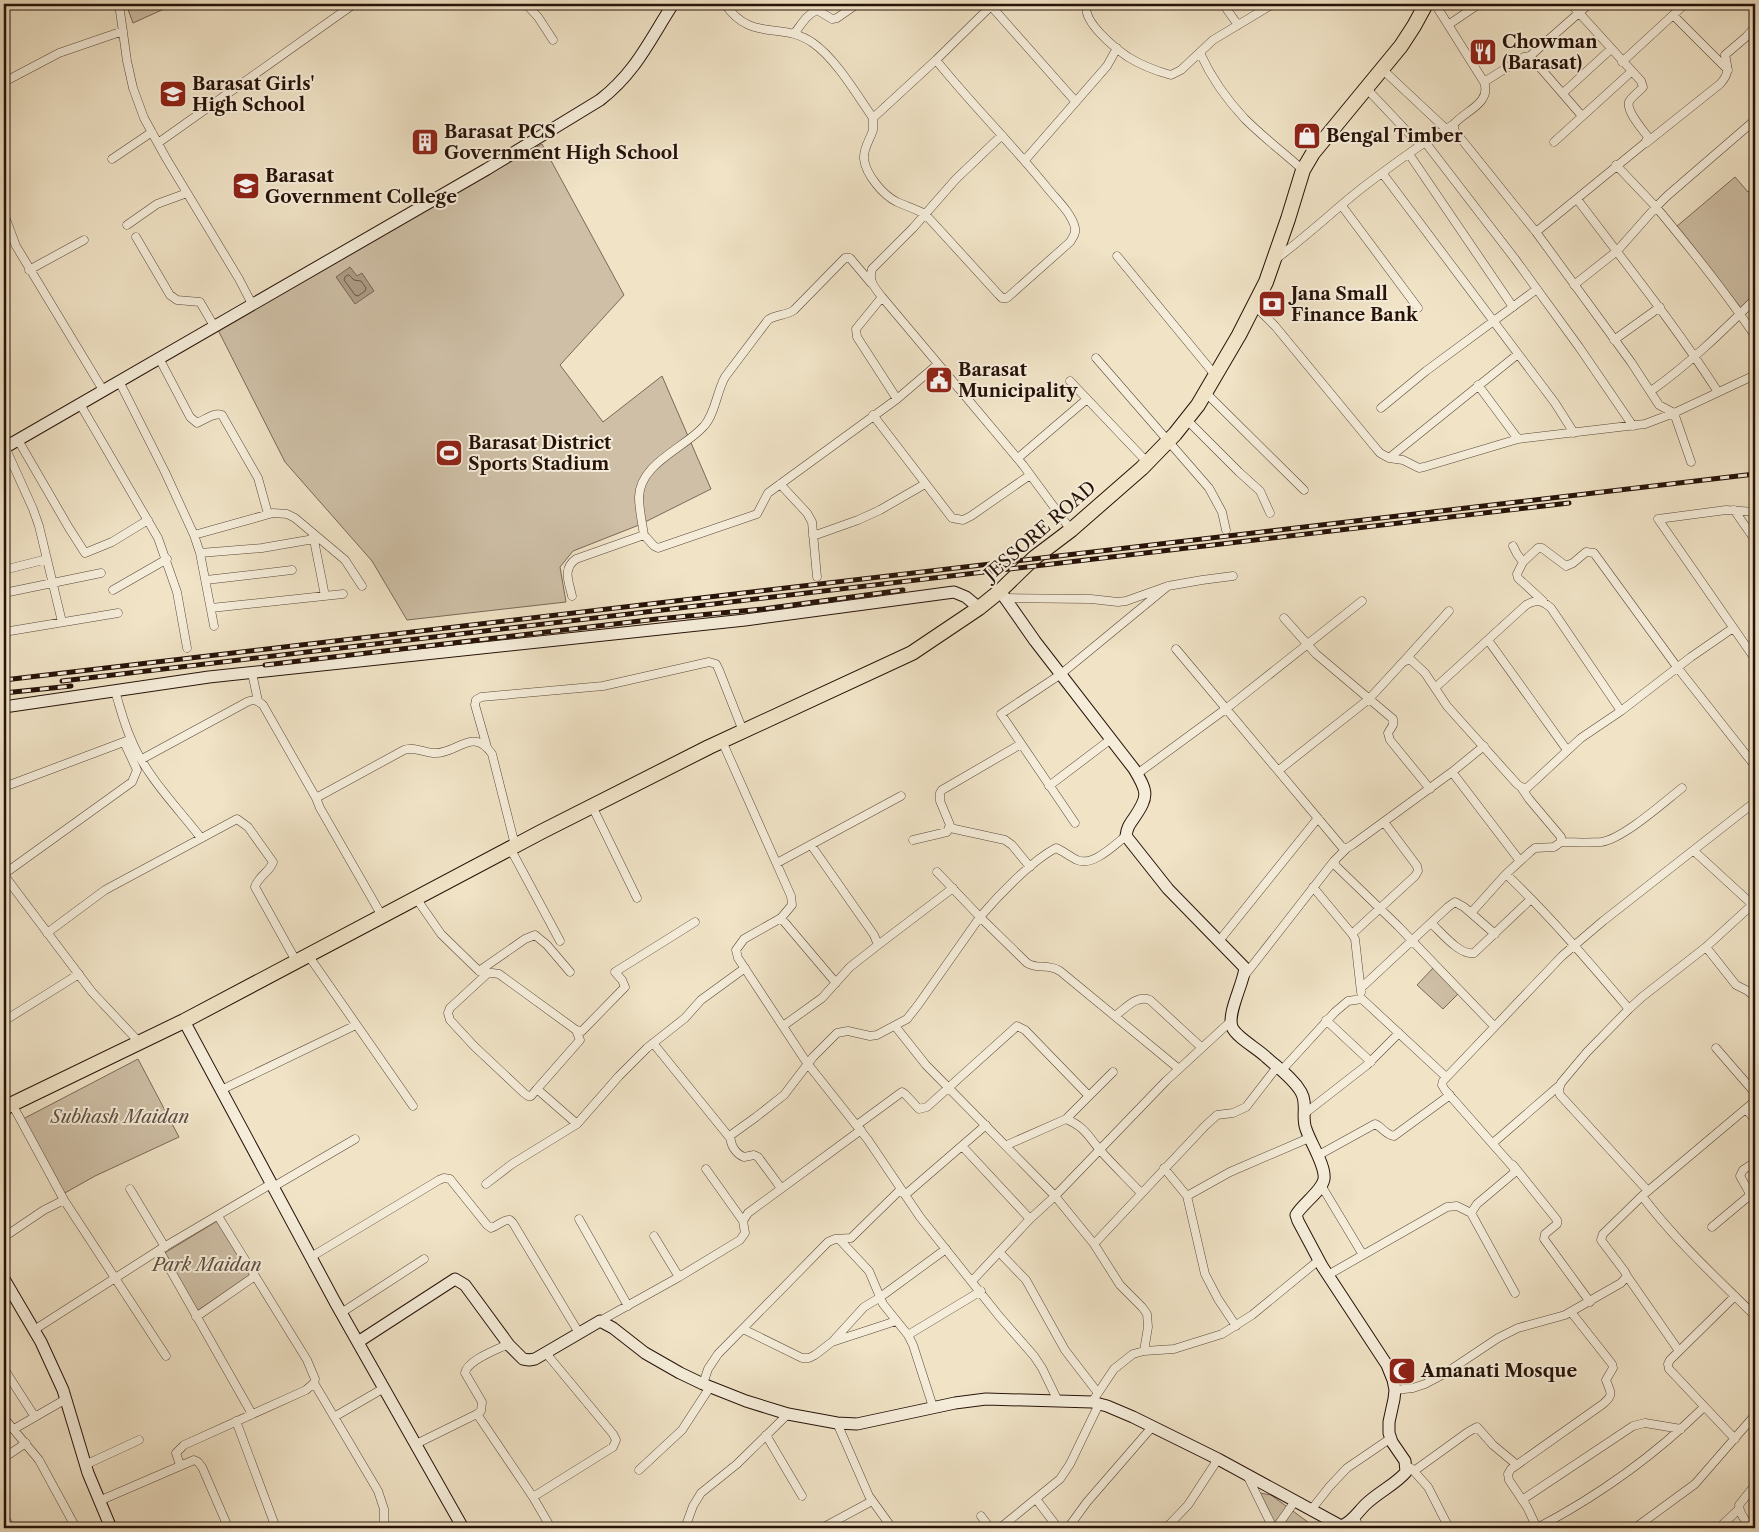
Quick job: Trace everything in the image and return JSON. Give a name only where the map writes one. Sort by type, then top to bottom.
[{"type":"highway","name":"JESSORE ROAD","points":[[8,1106],[184,1021],[592,806],[722,741],[912,652],[1003,594],[1034,558],[1071,530],[1144,465],[1168,441],[1186,419],[1205,392],[1254,305],[1275,260],[1304,170],[1313,153],[1400,46],[1426,4]]},
{"type":"street","points":[[119,4],[133,88],[144,118],[252,304]]},
{"type":"street","points":[[158,143],[354,4]]},
{"type":"street","points":[[526,4],[538,17],[553,40]]},
{"type":"street","points":[[62,622],[40,526],[34,509],[4,448],[486,169],[600,100],[617,87],[633,68],[672,4]]},
{"type":"street","points":[[725,4],[732,14],[748,26],[762,30],[794,34],[812,42],[826,54],[873,118],[873,130],[865,146],[864,160],[868,171],[881,189],[896,201],[925,214],[999,296],[1007,298],[1070,242],[1075,235],[1076,229],[1066,211],[1025,160],[963,94],[936,60]]},
{"type":"street","points":[[794,34],[812,12],[817,10],[832,19],[856,4]]},
{"type":"street","points":[[1086,4],[1085,11],[1087,17],[1117,48],[1128,57],[1158,72],[1171,75],[1181,70],[1212,40],[1273,4]]},
{"type":"street","points":[[1223,4],[1238,25]]},
{"type":"street","points":[[1275,260],[1303,239],[1362,188],[1454,124],[1486,96],[1487,89],[1484,82],[1435,4]]},
{"type":"street","points":[[1448,25],[1479,4]]},
{"type":"street","points":[[1571,4],[1641,81],[1643,87],[1629,102],[1629,107],[1630,112],[1648,138],[1646,143]]},
{"type":"street","points":[[1484,82],[1524,57],[1530,56],[1589,4]]},
{"type":"street","points":[[1622,62],[1685,4]]},
{"type":"street","points":[[873,118],[992,5],[1076,102]]},
{"type":"street","points":[[1673,15],[1728,70]]},
{"type":"street","points":[[1536,232],[1720,84],[1726,77],[1728,70],[1725,55],[1746,38],[1755,27]]},
{"type":"street","points":[[4,82],[59,53],[123,31]]},
{"type":"street","points":[[1025,160],[1107,66],[1117,48]]},
{"type":"street","points":[[1563,94],[1611,49]]},
{"type":"street","points":[[1200,53],[1207,68],[1224,93],[1246,119],[1304,170]]},
{"type":"street","points":[[1530,56],[1582,116]]},
{"type":"street","points":[[1382,68],[1446,129]]},
{"type":"street","points":[[1554,142],[1631,72]]},
{"type":"street","points":[[1366,88],[1423,144],[1537,289],[1633,426]]},
{"type":"street","points":[[1574,285],[1617,252],[1667,196],[1755,120]]},
{"type":"street","points":[[1454,124],[1457,135],[1536,232],[1651,391],[1659,405],[1674,414],[1691,462]]},
{"type":"street","points":[[112,159],[152,132]]},
{"type":"street","points":[[872,284],[870,276],[872,269],[925,214],[951,183],[1002,135]]},
{"type":"street","points":[[1409,154],[1513,306]]},
{"type":"street","points":[[1616,166],[1656,207],[1692,249],[1755,336]]},
{"type":"street","points":[[1383,174],[1494,321],[1574,433]]},
{"type":"street","points":[[127,225],[157,204],[187,193]]},
{"type":"street","points":[[1578,199],[1660,307],[1718,392]]},
{"type":"street","points":[[1342,206],[1418,308]]},
{"type":"street","points":[[4,214],[16,246],[29,270],[103,390]]},
{"type":"street","points":[[136,237],[170,295],[177,300],[200,302],[214,326]]},
{"type":"street","points":[[29,270],[84,240]]},
{"type":"street","points":[[1117,256],[1215,375]]},
{"type":"street","points":[[938,364],[897,398],[768,493],[757,514],[658,548],[644,535],[639,496],[645,476],[653,467],[708,421],[725,376],[768,320],[794,310],[845,258],[850,258],[854,262],[1018,458],[1071,530]]},
{"type":"street","points":[[1381,408],[1426,371],[1537,289]]},
{"type":"street","points":[[882,297],[856,329],[857,337],[897,398]]},
{"type":"street","points":[[1651,391],[1695,356],[1741,315],[1755,299]]},
{"type":"street","points":[[1254,305],[1274,326],[1374,446],[1389,458],[1403,460],[1419,468],[1518,439],[1645,424],[1674,414],[1755,375]]},
{"type":"street","points":[[1614,340],[1660,307]]},
{"type":"street","points":[[1389,458],[1518,354]]},
{"type":"street","points":[[159,358],[190,417],[194,421],[197,423],[218,414],[222,415],[258,478],[268,514]]},
{"type":"street","points":[[1096,358],[1201,478],[1216,499],[1222,512],[1226,530]]},
{"type":"street","points":[[119,381],[165,472],[194,535],[206,580],[214,626]]},
{"type":"street","points":[[1070,381],[1144,465]]},
{"type":"street","points":[[1478,386],[1518,439]]},
{"type":"street","points":[[1205,392],[1304,490]]},
{"type":"street","points":[[1018,458],[1087,399]]},
{"type":"street","points":[[80,404],[158,538],[167,559],[179,600],[187,648]]},
{"type":"street","points":[[873,415],[952,518],[963,520],[971,516],[1030,475]]},
{"type":"street","points":[[1186,419],[1260,491],[1270,513]]},
{"type":"street","points":[[18,440],[85,553],[112,542],[148,520]]},
{"type":"street","points":[[780,484],[807,513],[812,522],[817,577]]},
{"type":"street","points":[[813,536],[880,510],[925,484]]},
{"type":"street","points":[[1734,510],[1755,540]]},
{"type":"street","points":[[1755,512],[1717,511],[1658,520],[1755,659]]},
{"type":"street","points":[[194,535],[268,514],[280,512],[287,514],[345,560],[362,586]]},
{"type":"street","points":[[572,596],[567,570],[570,564],[576,559],[644,535]]},
{"type":"street","points":[[200,553],[262,548],[314,536]]},
{"type":"street","points":[[314,536],[325,596]]},
{"type":"street","points":[[1513,546],[1516,554],[1523,562]]},
{"type":"street","points":[[1621,711],[1551,608],[1518,578],[1517,574],[1523,562],[1538,548],[1542,548],[1566,566],[1573,563],[1586,552],[1594,552],[1677,667],[1755,766]]},
{"type":"street","points":[[4,570],[47,559]]},
{"type":"street","points":[[113,590],[167,559]]},
{"type":"street","points":[[206,580],[292,570]]},
{"type":"street","points":[[4,593],[101,573]]},
{"type":"street","points":[[1003,594],[1118,602],[1168,586],[1233,576]]},
{"type":"street","points":[[1075,823],[1001,714],[1061,674],[1168,586]]},
{"type":"street","points":[[4,707],[252,673],[746,620],[954,592],[966,597],[979,608]]},
{"type":"street","points":[[211,608],[343,594]]},
{"type":"street","points":[[973,1280],[1030,1219],[1055,1196],[1201,1047],[1230,1021],[1245,968],[1168,889],[1126,836],[1127,828],[1144,804],[1146,795],[1144,785],[1003,594]]},
{"type":"street","points":[[1436,687],[1526,605],[1534,600],[1544,601]]},
{"type":"street","points":[[1137,774],[1226,708],[1362,601]]},
{"type":"street","points":[[1279,770],[1369,699],[1449,611]]},
{"type":"street","points":[[4,632],[118,613]]},
{"type":"street","points":[[1284,618],[1306,644],[1326,663],[1393,718],[1393,725],[1388,733],[1390,740],[1430,789]]},
{"type":"street","points":[[1521,787],[1527,788],[1530,786],[1567,750],[1677,667],[1733,628]]},
{"type":"street","points":[[1488,640],[1567,750]]},
{"type":"street","points":[[1176,649],[1279,770],[1337,842],[1342,847],[1347,848]]},
{"type":"street","points":[[1403,662],[1410,660],[1418,665],[1436,687],[1447,706],[1521,787],[1561,837],[1561,842]]},
{"type":"street","points":[[487,747],[475,705],[476,700],[480,697],[604,686],[709,662],[716,664],[719,670],[743,731]]},
{"type":"street","points":[[252,673],[258,701]]},
{"type":"street","points":[[115,691],[137,770],[132,782],[4,875],[92,992],[139,1042]]},
{"type":"street","points":[[142,759],[247,702],[252,700],[258,701],[263,705],[382,916]]},
{"type":"street","points":[[1049,786],[1111,739]]},
{"type":"street","points":[[128,741],[156,781],[201,838]]},
{"type":"street","points":[[4,787],[128,741]]},
{"type":"street","points":[[722,741],[778,863],[791,896],[792,905],[781,918],[739,944],[736,950],[738,958],[808,1063],[859,1128],[903,1192],[946,1249],[1034,1356],[1058,1401]]},
{"type":"street","points":[[316,798],[404,750],[413,748],[440,753],[471,742],[480,742],[492,754],[512,847],[560,941]]},
{"type":"street","points":[[950,828],[940,801],[942,790],[1020,744]]},
{"type":"street","points":[[1244,976],[1313,886],[1347,848],[1430,789],[1484,746]]},
{"type":"street","points":[[1452,772],[1520,862]]},
{"type":"street","points":[[1471,913],[1506,874],[1536,848],[1554,847],[1561,842],[1601,842],[1609,840],[1622,834],[1682,788]]},
{"type":"street","points":[[778,863],[900,796]]},
{"type":"street","points":[[592,806],[637,898]]},
{"type":"street","points":[[1590,1302],[1544,1239],[1545,1234],[1557,1224],[1558,1220],[1510,1161],[1442,1085],[1445,1076],[1574,945],[1754,806]]},
{"type":"street","points":[[1219,941],[1318,818]]},
{"type":"street","points":[[47,933],[105,890],[237,819],[248,827],[273,862],[272,866],[256,883],[256,891],[302,958],[356,1025],[413,1106]]},
{"type":"street","points":[[1352,934],[1418,872],[1417,866],[1384,822]]},
{"type":"street","points":[[913,840],[947,832],[950,828]]},
{"type":"street","points":[[950,828],[1005,840],[1012,845],[1030,867]]},
{"type":"street","points":[[730,1138],[731,1135],[784,1095],[808,1063],[837,1033],[848,1032],[870,1036],[876,1035],[906,1019],[918,1006],[980,917],[1012,883],[1048,852],[1056,848],[1078,860],[1088,862],[1126,836]]},
{"type":"street","points":[[810,845],[874,935],[878,945]]},
{"type":"street","points":[[1493,1143],[1561,1083],[1587,1052],[1642,997],[1706,947],[1754,905],[1694,851]]},
{"type":"street","points":[[1334,861],[1336,866],[1379,907],[1494,1026]]},
{"type":"street","points":[[938,872],[1027,963],[1036,967],[1047,965],[1060,970],[1179,1069]]},
{"type":"street","points":[[1506,874],[1574,945],[1629,1009]]},
{"type":"street","points":[[1313,886],[1355,939],[1362,999],[1445,1076]]},
{"type":"street","points":[[783,1026],[822,998],[850,967],[953,888]]},
{"type":"street","points":[[416,898],[441,934],[479,971],[499,974],[576,1030],[582,1031],[625,987],[615,972],[695,922]]},
{"type":"street","points":[[1431,923],[1460,950],[1470,954],[1478,950],[1532,899]]},
{"type":"street","points":[[1361,988],[1455,902],[1495,934]]},
{"type":"street","points":[[781,918],[836,983]]},
{"type":"street","points":[[479,971],[525,939],[535,935],[547,945],[570,972]]},
{"type":"street","points":[[1706,947],[1736,985],[1755,997]]},
{"type":"street","points":[[486,1184],[512,1164],[577,1124],[623,1071],[653,1043],[686,1018],[701,1000],[745,968]]},
{"type":"street","points":[[488,973],[450,1008],[448,1013],[450,1020],[524,1094],[532,1096],[580,1040],[576,1030]]},
{"type":"street","points":[[4,1020],[79,974]]},
{"type":"street","points":[[1115,1016],[1140,998],[1145,998],[1150,1000],[1201,1047]]},
{"type":"street","points":[[1094,1244],[1210,1120],[1246,1107],[1326,1020],[1348,1001],[1362,999]]},
{"type":"street","points":[[1326,1020],[1371,1062]]},
{"type":"street","points":[[184,1021],[311,1257],[463,1528]]},
{"type":"street","points":[[1230,1021],[1237,1034],[1279,1069],[1302,1093],[1305,1106],[1305,1127],[1322,1168],[1324,1178],[1322,1185],[1296,1215],[1298,1222],[1328,1275],[1386,1365],[1393,1380],[1395,1390],[1389,1422],[1389,1433],[1405,1461],[1431,1493],[1449,1528]]},
{"type":"street","points":[[221,1090],[356,1025]]},
{"type":"street","points":[[895,1026],[919,1057],[947,1087],[1055,1196],[1094,1244],[1120,1285],[1147,1314],[1148,1328],[1144,1351]]},
{"type":"street","points":[[743,1221],[748,1213],[859,1128],[902,1092],[919,1108],[927,1107],[1017,1026],[1025,1030],[1089,1096]]},
{"type":"street","points":[[1304,1114],[1371,1062],[1399,1033]]},
{"type":"street","points":[[653,1043],[730,1138],[731,1144],[741,1156],[754,1155],[758,1157],[781,1188]]},
{"type":"street","points":[[1716,1048],[1755,1093]]},
{"type":"street","points":[[1007,1146],[1066,1119],[1113,1072]]},
{"type":"street","points":[[1561,1083],[1560,1095],[1645,1193],[1677,1237],[1755,1316]]},
{"type":"street","points":[[538,1089],[577,1124]]},
{"type":"street","points":[[1317,1156],[1375,1124],[1384,1129],[1390,1136],[1394,1136],[1450,1095]]},
{"type":"street","points":[[1679,1351],[1625,1272],[1604,1246],[1601,1236],[1645,1193],[1755,1102]]},
{"type":"street","points":[[8,1106],[64,1200],[166,1356]]},
{"type":"street","points":[[1746,1109],[1755,1120]]},
{"type":"street","points":[[1066,1119],[1082,1128],[1142,1193]]},
{"type":"street","points":[[639,1470],[682,1430],[707,1386],[712,1363],[828,1242],[851,1238],[903,1192],[986,1125]]},
{"type":"street","points":[[1187,1196],[1230,1172],[1309,1138]]},
{"type":"street","points":[[34,1330],[162,1249],[355,1139]]},
{"type":"street","points":[[962,1146],[1030,1219]]},
{"type":"street","points":[[1472,1213],[1477,1204],[1514,1172],[1510,1161]]},
{"type":"street","points":[[1712,1227],[1749,1196],[1750,1192],[1740,1176],[1743,1170],[1755,1162]]},
{"type":"street","points":[[1164,1168],[1187,1196],[1205,1274],[1218,1299],[1236,1326]]},
{"type":"street","points":[[358,1342],[455,1279],[465,1285],[509,1345],[523,1359],[529,1360],[679,1277],[744,1236],[743,1221],[706,1170]]},
{"type":"street","points":[[311,1257],[439,1180],[444,1178],[450,1179],[491,1228],[506,1219],[513,1223],[579,1333]]},
{"type":"street","points":[[1322,1185],[1363,1255]]},
{"type":"street","points":[[130,1189],[196,1317],[252,1414]]},
{"type":"street","points":[[4,1237],[44,1210],[64,1200]]},
{"type":"street","points":[[1328,1275],[1447,1207],[1457,1206],[1472,1213],[1515,1293]]},
{"type":"street","points":[[218,1216],[306,1360],[315,1379],[314,1383],[378,1491],[384,1509],[384,1528]]},
{"type":"street","points":[[579,1219],[628,1306]]},
{"type":"street","points":[[654,1236],[679,1277]]},
{"type":"street","points":[[839,1239],[869,1271],[879,1298],[908,1335],[917,1356],[933,1407]]},
{"type":"street","points":[[743,1329],[802,1358],[809,1358],[832,1342],[864,1307],[946,1249]]},
{"type":"street","points":[[999,1252],[1026,1280],[1065,1350],[1096,1400],[1218,1459],[1341,1527],[1346,1525],[1367,1503],[1402,1478],[1406,1472],[1405,1461]]},
{"type":"street","points":[[342,1313],[424,1259]]},
{"type":"street","points":[[1000,1528],[1060,1480],[1066,1472],[1096,1400],[1114,1369],[1133,1354],[1144,1351],[1174,1349],[1222,1334],[1265,1305],[1319,1260]]},
{"type":"street","points":[[196,1317],[255,1276]]},
{"type":"street","points":[[1395,1390],[1414,1388],[1435,1379],[1498,1338],[1518,1328],[1571,1312],[1621,1283],[1626,1276]]},
{"type":"street","points":[[4,1279],[41,1342],[66,1399],[85,1465],[111,1528]]},
{"type":"street","points":[[908,1335],[981,1291]]},
{"type":"street","points":[[1735,1296],[1668,1364],[1669,1369],[1735,1439]]},
{"type":"street","points":[[1571,1312],[1612,1364],[1613,1368],[1606,1380],[1611,1395],[1603,1404],[1516,1465],[1508,1474],[1509,1480],[1537,1528],[1598,1492],[1681,1429],[1704,1407]]},
{"type":"street","points":[[600,1321],[607,1324],[645,1353],[707,1386],[788,1414],[837,1423],[857,1424],[933,1407],[986,1399],[1096,1400]]},
{"type":"street","points":[[832,1342],[896,1321]]},
{"type":"street","points":[[416,1444],[481,1411],[482,1402],[466,1373],[466,1369],[472,1363],[488,1354],[509,1345]]},
{"type":"street","points":[[533,1497],[613,1447],[616,1440],[545,1352]]},
{"type":"street","points":[[4,1369],[35,1417]]},
{"type":"street","points":[[180,1465],[176,1453],[184,1445],[306,1390],[314,1383]]},
{"type":"street","points":[[334,1417],[384,1388]]},
{"type":"street","points":[[14,1429],[66,1399]]},
{"type":"street","points":[[478,1414],[533,1497],[551,1528]]},
{"type":"street","points":[[685,1528],[693,1506],[701,1493],[731,1469],[788,1414]]},
{"type":"street","points":[[1635,1528],[1695,1484],[1755,1415]]},
{"type":"street","points":[[4,1418],[39,1460],[76,1528]]},
{"type":"street","points":[[236,1422],[276,1528]]},
{"type":"street","points":[[837,1423],[872,1501],[892,1528]]},
{"type":"street","points":[[1522,1500],[1633,1426],[1646,1423],[1681,1429]]},
{"type":"street","points":[[1068,1528],[1087,1502],[1152,1426]]},
{"type":"street","points":[[1414,1471],[1477,1427],[1493,1445],[1516,1465]]},
{"type":"street","points":[[766,1435],[802,1496]]},
{"type":"street","points":[[1311,1510],[1330,1486],[1348,1468],[1391,1438]]},
{"type":"street","points":[[85,1465],[140,1440]]},
{"type":"street","points":[[4,1454],[8,1455],[26,1443]]},
{"type":"street","points":[[1166,1528],[1188,1504],[1218,1459]]},
{"type":"street","points":[[99,1501],[191,1460],[198,1462],[228,1527]]},
{"type":"street","points":[[1246,1474],[1275,1528],[1295,1501]]},
{"type":"street","points":[[1751,1528],[1743,1518],[1739,1505],[1755,1485]]},
{"type":"street","points":[[1036,1500],[1058,1528]]},
{"type":"street","points":[[822,1528],[872,1501]]},
{"type":"street","points":[[1718,1528],[1739,1510]]},
{"type":"street","points":[[981,1516],[990,1528]]},
{"type":"street","points":[[4,1517],[11,1528]]},
{"type":"street","points":[[1354,1517],[1360,1528]]},
{"type":"street","points":[[1669,1528],[1688,1528]]},
{"type":"green space","points":[[126,4],[175,4],[133,23]]},
{"type":"green space","points":[[542,144],[624,295],[560,365],[603,422],[662,376],[711,489],[639,525],[573,551],[560,567],[566,602],[407,620],[372,561],[285,462],[218,330]]},
{"type":"green space","points":[[1735,177],[1748,192],[1755,186],[1755,295],[1741,308],[1676,227]]},
{"type":"green space","points":[[1435,966],[1460,992],[1443,1009],[1417,985]]},
{"type":"green space","name":"Subhash Maidan","points":[[138,1059],[179,1137],[95,1176],[63,1194],[23,1119]]},
{"type":"green space","name":"Park Maidan","points":[[217,1221],[251,1275],[197,1311],[163,1254]]},
{"type":"green space","points":[[1260,1493],[1271,1495],[1316,1528],[1276,1528]]},
{"type":"water","points":[[350,267],[357,276],[362,273],[374,291],[355,304],[336,277]]},
{"type":"railway","points":[[4,680],[1755,474]]},
{"type":"railway","points":[[62,681],[1569,503]]},
{"type":"railway","points":[[265,665],[657,619],[763,609],[903,590]]},
{"type":"railway","points":[[4,693],[71,686]]},
{"type":"place","name":"Chowman (Barasat)","points":[[1483,52]]},
{"type":"place","name":"Barasat Girls' High School","points":[[173,94]]},
{"type":"place","name":"Bengal Timber","points":[[1307,136]]},
{"type":"place","name":"Barasat PCS Government High School","points":[[425,142]]},
{"type":"place","name":"Barasat Government College","points":[[246,186]]},
{"type":"place","name":"Jana Small Finance Bank","points":[[1272,304]]},
{"type":"place","name":"Barasat Municipality","points":[[939,380]]},
{"type":"place","name":"Barasat District Sports Stadium","points":[[449,453]]},
{"type":"place","name":"Amanati Mosque","points":[[1402,1371]]}]
